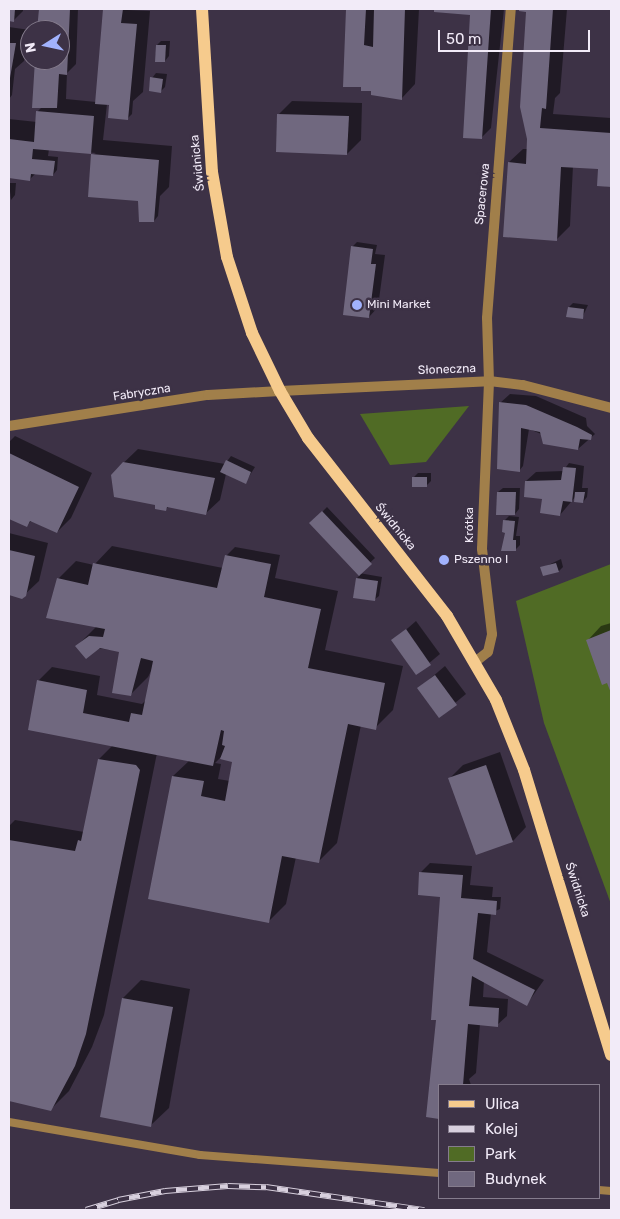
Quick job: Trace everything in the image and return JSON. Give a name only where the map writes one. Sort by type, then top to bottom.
[{"type":"main road","name":"Świdnicka","points":[[202,9],[212,172],[227,258],[252,333],[280,391],[308,438],[447,616],[475,662],[503,716],[524,770],[611,1055]]},
{"type":"street","name":"Spacerowa","points":[[489,382],[487,318],[491,236],[510,9]]},
{"type":"street","name":"Słoneczna","points":[[280,391],[489,382],[524,385],[611,408]]},
{"type":"street","name":"Krótka","points":[[475,662],[488,652],[492,634],[482,548],[489,382]]},
{"type":"street","name":"Fabryczna","points":[[9,426],[208,395],[280,391]]},
{"type":"lane","points":[[9,1122],[200,1155],[438,1173]]},
{"type":"green space","points":[[469,406],[426,462],[390,465],[360,414]]},
{"type":"green space","points":[[611,564],[611,904],[544,723],[516,601]]},
{"type":"building","points":[[9,9],[15,9],[14,22],[9,21]]},
{"type":"building","points":[[39,9],[70,9],[70,20],[38,20]]},
{"type":"building","points":[[103,9],[123,9],[121,23],[137,24],[128,120],[108,118],[109,105],[95,104]]},
{"type":"building","points":[[346,9],[366,9],[364,45],[373,47],[374,9],[405,9],[402,100],[371,95],[371,91],[361,91],[361,87],[343,87]]},
{"type":"building","points":[[434,9],[491,9],[482,139],[463,138],[470,15],[434,12]]},
{"type":"building","points":[[519,9],[553,9],[546,109],[542,108],[540,128],[611,133],[611,187],[597,186],[598,169],[561,167],[557,241],[503,237],[508,162],[526,164],[527,139],[520,107],[526,12],[519,11]]},
{"type":"building","points":[[9,43],[16,43],[10,78],[9,78]]},
{"type":"building","points":[[156,45],[166,45],[165,62],[155,62]]},
{"type":"building","points":[[34,70],[67,70],[67,75],[59,74],[57,108],[32,108]]},
{"type":"building","points":[[150,77],[163,79],[161,93],[149,91]]},
{"type":"building","points":[[36,111],[94,116],[91,154],[33,149],[32,159],[55,161],[53,176],[31,174],[30,181],[9,178],[9,139],[34,142]]},
{"type":"building","points":[[277,114],[349,116],[347,155],[276,152]]},
{"type":"building","points":[[91,154],[159,160],[154,222],[139,222],[138,201],[88,197]]},
{"type":"building","points":[[351,246],[373,249],[371,264],[376,264],[369,318],[343,315]]},
{"type":"building","points":[[568,307],[584,309],[583,319],[566,317]]},
{"type":"building","points":[[499,402],[526,405],[592,435],[591,440],[580,439],[578,450],[543,444],[540,432],[521,428],[520,472],[497,469]]},
{"type":"building","points":[[9,453],[79,487],[57,533],[30,521],[27,527],[9,519]]},
{"type":"building","points":[[226,460],[251,472],[246,484],[220,472]]},
{"type":"building","points":[[123,462],[215,478],[206,515],[167,507],[166,511],[155,509],[155,505],[114,497],[111,475]]},
{"type":"building","points":[[563,467],[576,468],[572,502],[563,501],[560,516],[540,513],[542,499],[524,497],[525,481],[561,480]]},
{"type":"building","points":[[412,477],[427,477],[427,487],[412,487]]},
{"type":"building","points":[[497,492],[516,492],[515,515],[496,515]]},
{"type":"building","points":[[575,492],[585,492],[583,503],[574,502]]},
{"type":"building","points":[[322,511],[372,564],[359,576],[309,523]]},
{"type":"building","points":[[503,520],[515,521],[513,540],[516,540],[516,551],[501,551],[505,533],[502,532]]},
{"type":"building","points":[[9,550],[35,556],[26,596],[22,599],[9,595]]},
{"type":"building","points":[[225,555],[271,564],[264,597],[321,609],[308,668],[385,683],[376,730],[348,724],[319,863],[282,856],[269,923],[148,899],[172,776],[204,781],[201,796],[225,801],[232,762],[220,759],[225,746],[222,745],[224,731],[221,730],[213,766],[28,730],[37,680],[87,690],[83,713],[129,722],[131,713],[142,715],[153,661],[141,658],[131,696],[112,693],[119,652],[100,648],[86,659],[75,646],[89,636],[103,637],[105,629],[46,618],[57,578],[88,585],[93,563],[217,588]]},
{"type":"building","points":[[556,563],[559,572],[543,576],[540,567]]},
{"type":"building","points":[[356,578],[378,581],[375,601],[353,598]]},
{"type":"building","points":[[406,629],[431,665],[416,675],[391,640]]},
{"type":"building","points":[[611,630],[611,693],[607,683],[602,685],[586,640]]},
{"type":"building","points":[[435,675],[457,705],[439,718],[417,688]]},
{"type":"building","points":[[98,759],[136,765],[140,770],[86,1034],[75,1066],[51,1111],[9,1101],[9,840],[75,851],[78,840],[81,841]]},
{"type":"building","points":[[486,765],[513,842],[476,855],[448,778]]},
{"type":"building","points":[[419,872],[463,875],[461,898],[497,901],[496,915],[478,913],[473,959],[535,990],[527,1006],[472,976],[469,1006],[499,1008],[498,1027],[468,1024],[463,1084],[438,1084],[438,1119],[426,1117],[436,1020],[431,1020],[440,897],[418,895]]},
{"type":"building","points":[[122,998],[173,1007],[151,1127],[100,1117]]},
{"type":"railway","points":[[86,1210],[118,1200],[165,1191],[228,1186],[266,1187],[424,1210]]},
{"type":"place","name":"Mini Market","points":[[357,305]]},
{"type":"place","name":"Pszenno I","points":[[444,560]]}]
